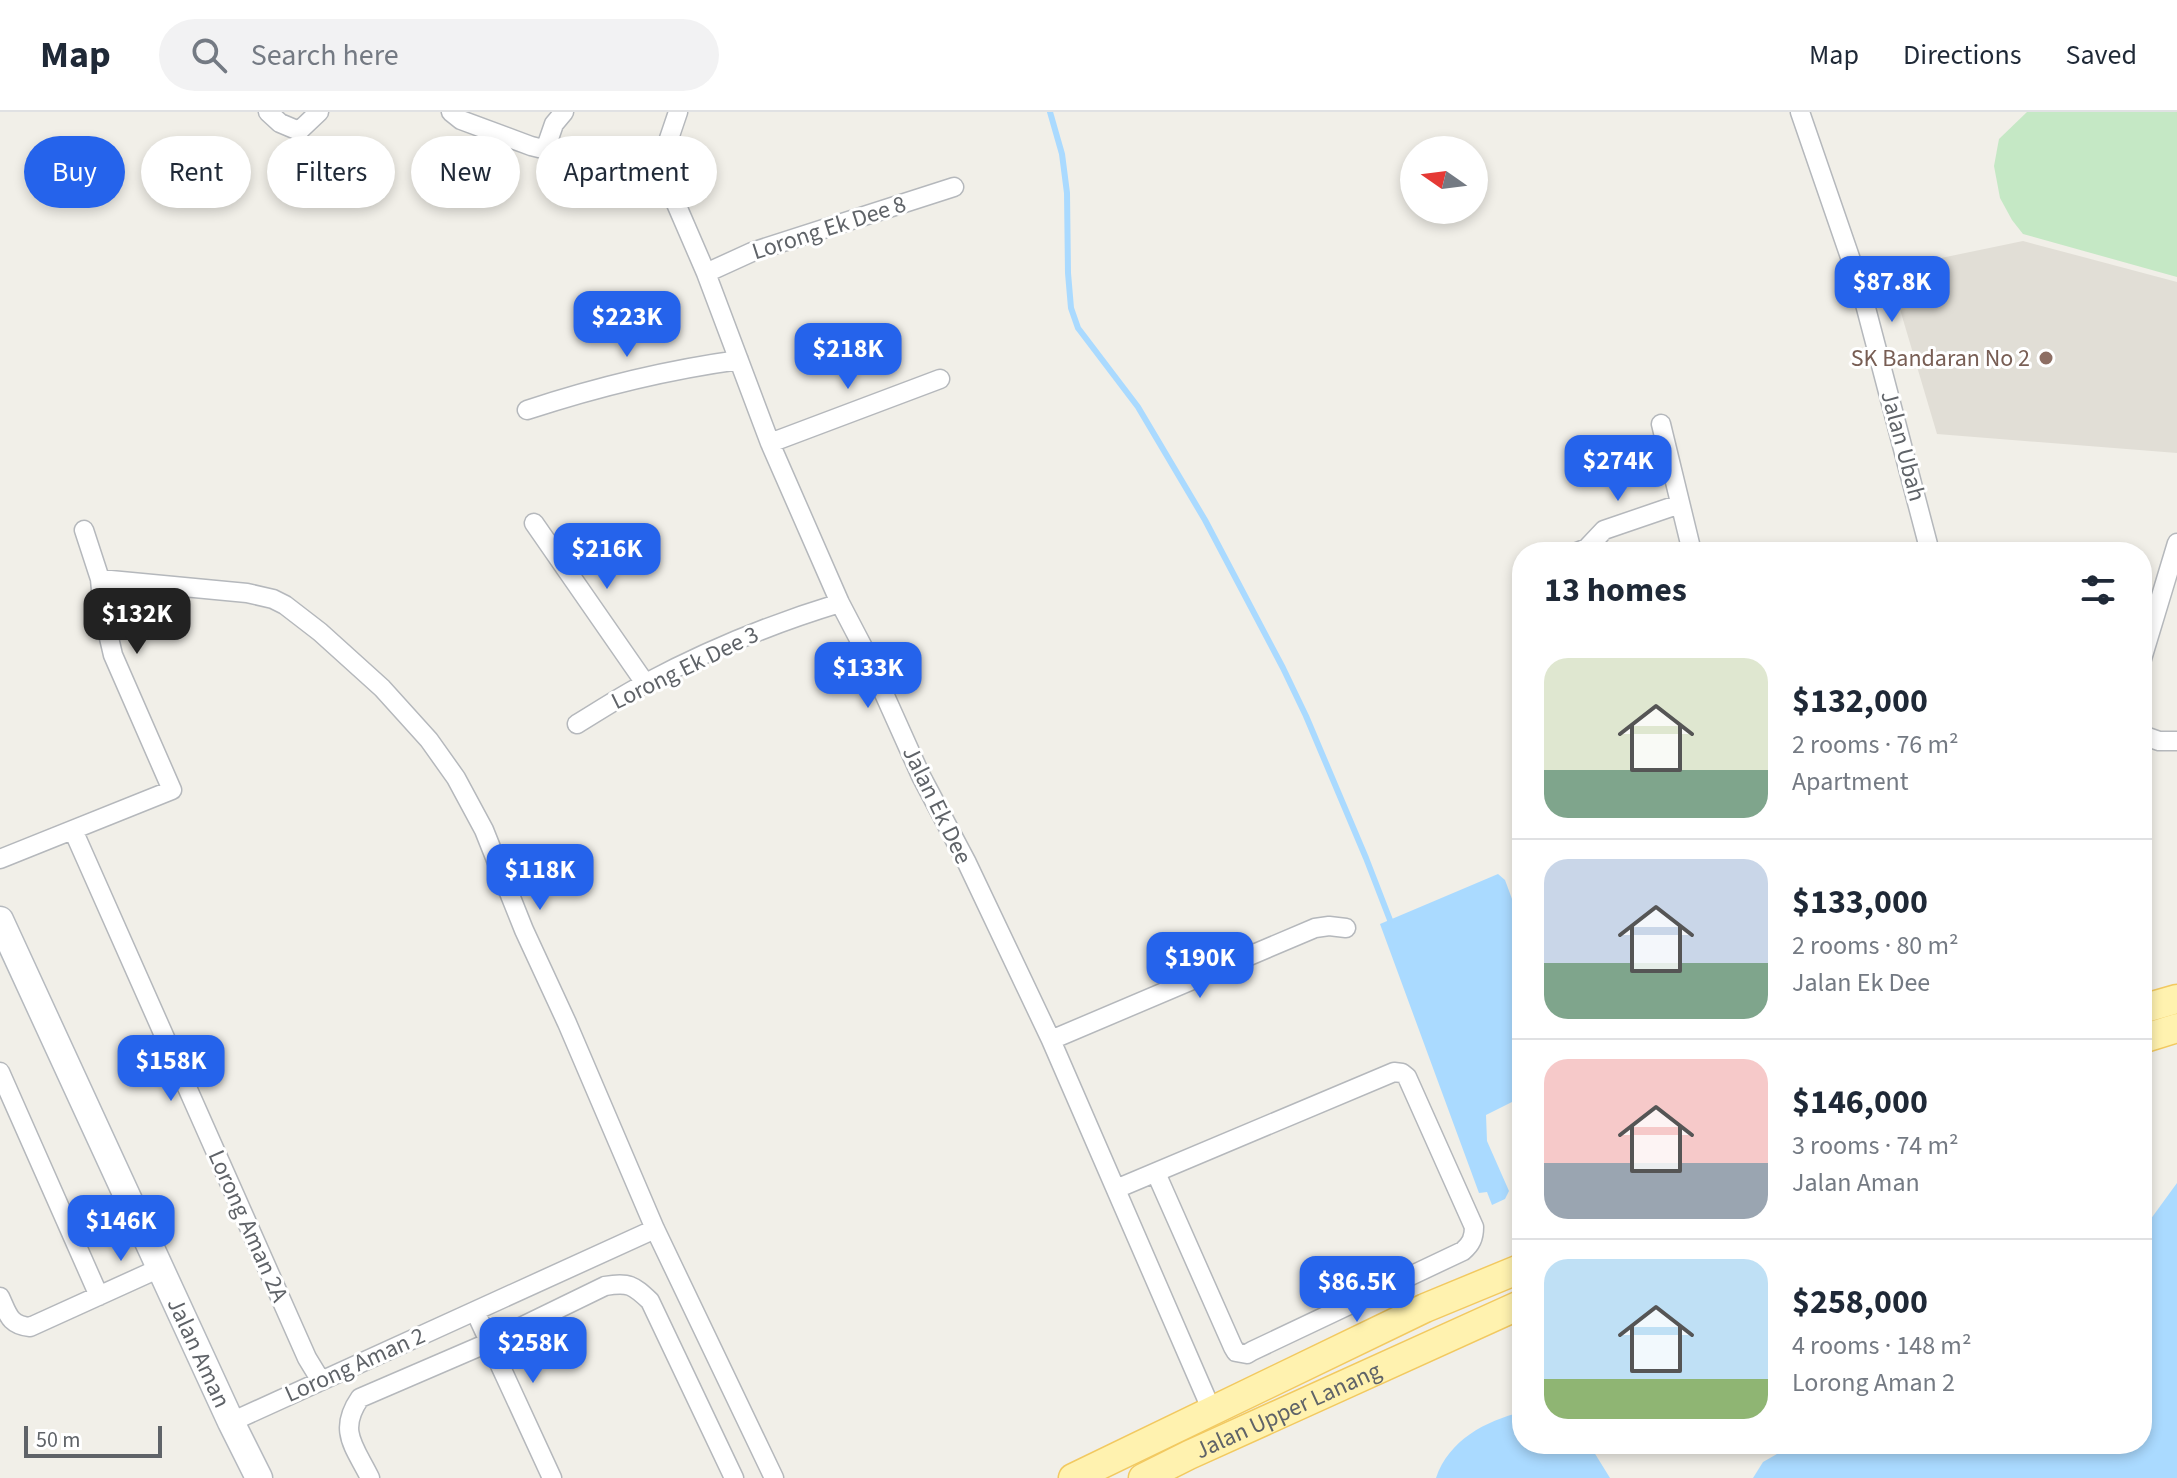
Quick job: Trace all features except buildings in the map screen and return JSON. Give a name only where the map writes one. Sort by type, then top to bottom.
[{"type":"main road","points":[[2152,1006],[2177,999]]},
{"type":"main road","points":[[2152,1036],[2177,1028]]},
{"type":"main road","name":"Jalan Upper Lanang","points":[[1073,1478],[1425,1308],[1512,1272]]},
{"type":"main road","name":"Jalan Upper Lanang","points":[[1143,1478],[1512,1309]]},
{"type":"street","points":[[268,112],[280,123],[299,131],[319,112]]},
{"type":"street","points":[[451,112],[461,120],[536,147]]},
{"type":"street","points":[[550,136],[554,124],[564,112]]},
{"type":"street","points":[[670,136],[678,112]]},
{"type":"street","name":"Jalan Ubah","points":[[1800,112],[1861,289],[1927,542]]},
{"type":"street","name":"Lorong Ek Dee 8","points":[[706,273],[752,252],[954,187]]},
{"type":"street","name":"Jalan Ek Dee","points":[[678,208],[706,273],[770,443],[840,603],[1051,1040],[1212,1411]]},
{"type":"street","points":[[527,410],[616,383],[682,368],[739,360]]},
{"type":"street","points":[[770,443],[940,379]]},
{"type":"street","points":[[1661,424],[1690,542]]},
{"type":"street","points":[[1593,542],[1604,530],[1680,504]]},
{"type":"street","points":[[534,523],[645,683]]},
{"type":"street","points":[[0,859],[172,790],[113,655],[103,612],[100,579],[84,530]]},
{"type":"street","points":[[2152,626],[2177,543]]},
{"type":"street","points":[[100,579],[247,593],[273,599],[320,632],[382,688],[415,723],[456,778],[484,830],[524,930],[655,1229],[774,1478]]},
{"type":"street","name":"Lorong Ek Dee 3","points":[[577,724],[645,683],[753,633],[840,603]]},
{"type":"street","points":[[2152,739],[2177,741]]},
{"type":"street","name":"Lorong Aman 2A","points":[[73,830],[307,1358],[321,1381]]},
{"type":"street","name":"Jalan Aman","points":[[0,920],[259,1478]]},
{"type":"street","points":[[1051,1040],[1315,928],[1346,928]]},
{"type":"street","points":[[0,1072],[99,1296]]},
{"type":"street","points":[[1116,1189],[1394,1072],[1402,1073],[1407,1077],[1474,1227],[1472,1241],[1463,1251],[1247,1354],[1236,1352],[1156,1173]]},
{"type":"street","name":"Lorong Aman 2","points":[[231,1422],[655,1229]]},
{"type":"street","points":[[0,1297],[10,1319],[19,1326],[30,1327],[160,1268]]},
{"type":"street","points":[[1410,1277],[1425,1308]]},
{"type":"street","points":[[548,1278],[560,1307]]},
{"type":"street","points":[[370,1478],[348,1433],[348,1419],[360,1398],[490,1342],[605,1286],[623,1283],[636,1287],[650,1301],[734,1478]]},
{"type":"street","points":[[475,1311],[552,1478]]},
{"type":"street","points":[[408,1341],[424,1372]]},
{"type":"shaded area","name":"SK Bandaran No 2","points":[[2023,241],[2177,282],[2177,453],[1937,434],[1888,269]]},
{"type":"green space","points":[[2027,112],[2177,112],[2177,277],[2023,234],[2000,198],[1994,166],[1999,139]]},
{"type":"water","points":[[1498,874],[1505,880],[1512,899],[1512,1102],[1486,1115],[1487,1141],[1509,1191],[1505,1199],[1492,1205],[1487,1192],[1479,1193],[1380,924]]},
{"type":"water","points":[[2177,1183],[2177,1478],[1753,1478],[1763,1462],[1777,1454],[2152,1454],[2152,1217]]},
{"type":"water","points":[[1512,1415],[1512,1454],[1595,1454],[1610,1478],[1436,1478],[1459,1443],[1495,1421]]},
{"type":"waterway","points":[[1050,112],[1062,154],[1067,193],[1071,308],[1078,328],[1138,407],[1205,520],[1306,716],[1390,920]]},
{"type":"place","name":"SK Bandaran No 2","points":[[2046,358]]}]
